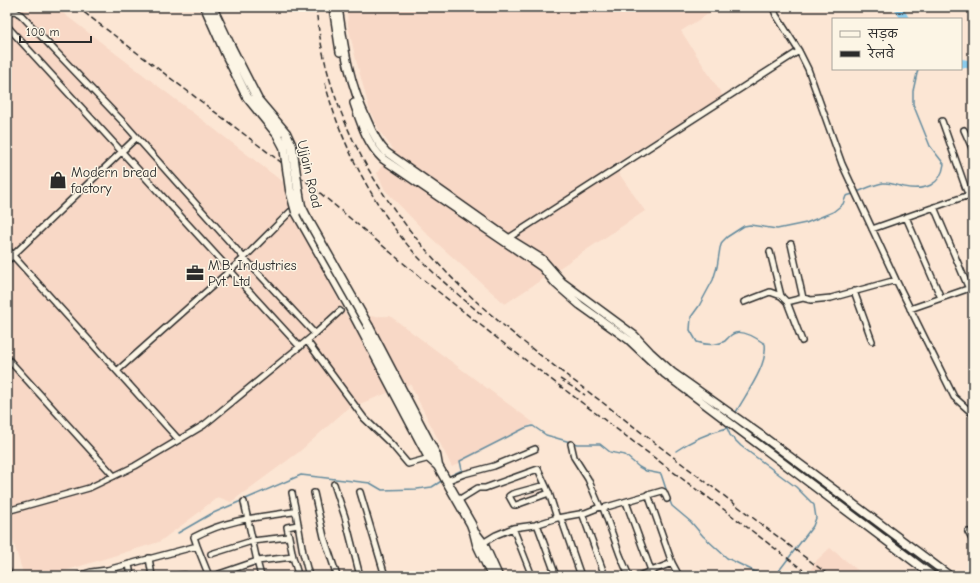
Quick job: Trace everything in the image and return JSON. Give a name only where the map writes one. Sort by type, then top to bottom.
[{"type":"main road","points":[[205,7],[228,50],[247,97],[281,140],[286,156],[290,190],[296,212],[457,500],[474,532],[477,544],[492,576]]},
{"type":"main road","name":"Ujjain Road","points":[[212,7],[228,50],[258,100],[286,133],[292,146],[302,206],[306,216],[369,327],[428,449]]},
{"type":"main road","points":[[474,532],[483,542],[498,576]]},
{"type":"street","points":[[333,7],[340,56],[364,130],[373,149],[383,159],[506,240],[542,259],[562,282],[634,335],[672,372],[761,435],[950,576]]},
{"type":"street","points":[[338,7],[344,51],[357,100],[380,145],[396,159],[542,267],[556,284],[580,305],[629,340],[665,374],[933,576]]},
{"type":"street","points":[[774,7],[776,15],[799,51],[808,69],[835,145],[872,229],[910,309],[954,397],[973,414]]},
{"type":"street","points":[[7,12],[15,12],[21,15],[136,138],[315,334]]},
{"type":"street","points":[[7,26],[300,347]]},
{"type":"street","points":[[506,240],[799,51]]},
{"type":"street","points":[[942,121],[973,204]]},
{"type":"street","points":[[964,130],[973,150]]},
{"type":"street","points":[[7,261],[136,138]]},
{"type":"street","points":[[872,229],[969,195]]},
{"type":"street","points":[[910,309],[971,288],[934,207]]},
{"type":"street","points":[[117,371],[244,258],[290,212]]},
{"type":"street","points":[[906,217],[941,298]]},
{"type":"street","points":[[791,244],[803,298]]},
{"type":"street","points":[[7,249],[179,440]]},
{"type":"street","points":[[770,252],[781,296]]},
{"type":"street","points":[[787,302],[803,298],[811,300],[821,299],[896,280]]},
{"type":"street","points":[[854,291],[872,341]]},
{"type":"street","points":[[744,302],[768,292],[774,292],[781,296],[787,302],[802,341]]},
{"type":"street","points":[[7,511],[89,488],[135,466],[204,425],[300,347],[340,311]]},
{"type":"street","points":[[307,340],[364,418],[392,445],[408,464],[433,457]]},
{"type":"street","points":[[7,358],[114,476]]},
{"type":"street","points":[[572,444],[574,457],[588,479],[629,576]]},
{"type":"street","points":[[446,481],[464,474],[494,466],[535,449]]},
{"type":"street","points":[[457,500],[478,488],[485,488],[538,469],[549,493],[581,576]]},
{"type":"street","points":[[334,484],[345,517],[360,576]]},
{"type":"street","points":[[545,485],[509,496],[514,505],[516,505],[549,493]]},
{"type":"street","points":[[483,542],[513,528],[538,524],[626,502],[648,494],[663,491],[667,499]]},
{"type":"street","points":[[360,492],[385,576]]},
{"type":"street","points":[[292,493],[309,576]]},
{"type":"street","points":[[314,493],[324,537],[337,576]]},
{"type":"street","points":[[648,494],[672,562],[679,576]]},
{"type":"street","points":[[244,502],[261,576]]},
{"type":"street","points":[[626,502],[652,573]]},
{"type":"street","points":[[209,576],[193,535],[247,518],[296,512]]},
{"type":"street","points":[[582,513],[605,576]]},
{"type":"street","points":[[538,524],[556,576]]},
{"type":"street","points":[[297,571],[288,537],[287,527],[298,525]]},
{"type":"street","points":[[513,528],[532,576]]},
{"type":"street","points":[[968,532],[973,542]]},
{"type":"street","points":[[212,554],[252,541],[288,537]]},
{"type":"street","points":[[78,576],[90,572],[107,570],[197,546]]},
{"type":"street","points":[[219,574],[257,561],[293,557]]},
{"type":"street","points":[[149,558],[152,576]]},
{"type":"street","points":[[638,576],[652,573],[672,562]]},
{"type":"street","points":[[130,564],[131,576]]},
{"type":"street","points":[[7,570],[10,576]]},
{"type":"street","points":[[107,570],[109,576]]},
{"type":"street","points":[[176,576],[187,576]]},
{"type":"shaded area","points":[[7,7],[55,7],[283,182],[289,202],[347,317],[390,316],[534,423],[452,467],[410,384],[347,409],[299,452],[231,502],[218,497],[159,542],[48,576],[24,576],[7,522]]},
{"type":"shaded area","points":[[347,7],[719,7],[681,31],[723,96],[613,165],[645,211],[505,304],[429,236],[385,190],[377,173],[393,149],[380,132],[370,111],[348,25]]},
{"type":"shaded area","points":[[830,548],[865,576],[806,576],[817,560]]},
{"type":"waterway","points":[[898,7],[904,18]]},
{"type":"waterway","points":[[962,63],[973,65]]},
{"type":"waterway","points":[[857,192],[873,185],[883,183],[911,188],[925,187],[935,182],[942,171],[944,164],[930,146],[913,104],[913,91],[918,70]]},
{"type":"waterway","points":[[735,414],[755,380],[763,362],[765,344],[751,336],[739,332],[732,334],[722,343],[704,344],[697,342],[690,330],[691,317],[699,306],[713,280],[722,242],[744,226],[750,225],[777,229],[806,223],[833,212],[843,204],[846,196],[853,194]]},
{"type":"waterway","points":[[729,425],[727,428],[730,435],[741,446],[796,487],[814,505],[816,518],[813,526],[775,576]]},
{"type":"waterway","points":[[448,477],[462,470],[460,461],[525,428],[533,426],[546,435],[577,444],[600,444],[610,452],[625,455],[646,471],[661,474],[668,495]]},
{"type":"waterway","points":[[676,451],[701,437],[727,428]]},
{"type":"waterway","points":[[178,533],[211,514],[301,475],[370,483],[382,490],[432,487],[443,480]]},
{"type":"waterway","points":[[669,499],[672,506],[691,522],[703,536],[727,558],[764,576]]},
{"type":"railway","points":[[77,7],[307,182],[421,278],[507,346],[705,496]]},
{"type":"railway","points":[[316,7],[323,52],[335,95],[351,136],[372,175],[396,212],[424,247],[454,280],[487,311],[550,363],[830,576]]},
{"type":"railway","points":[[325,83],[340,129],[350,153],[375,199],[389,220],[419,258],[450,288],[482,315]]},
{"type":"railway","points":[[560,379],[585,395]]},
{"type":"railway","points":[[701,492],[811,576]]},
{"type":"place","name":"Modern bread factory","points":[[58,180]]},
{"type":"place","name":"M.B. Industries Pvt. Ltd","points":[[195,273]]}]
